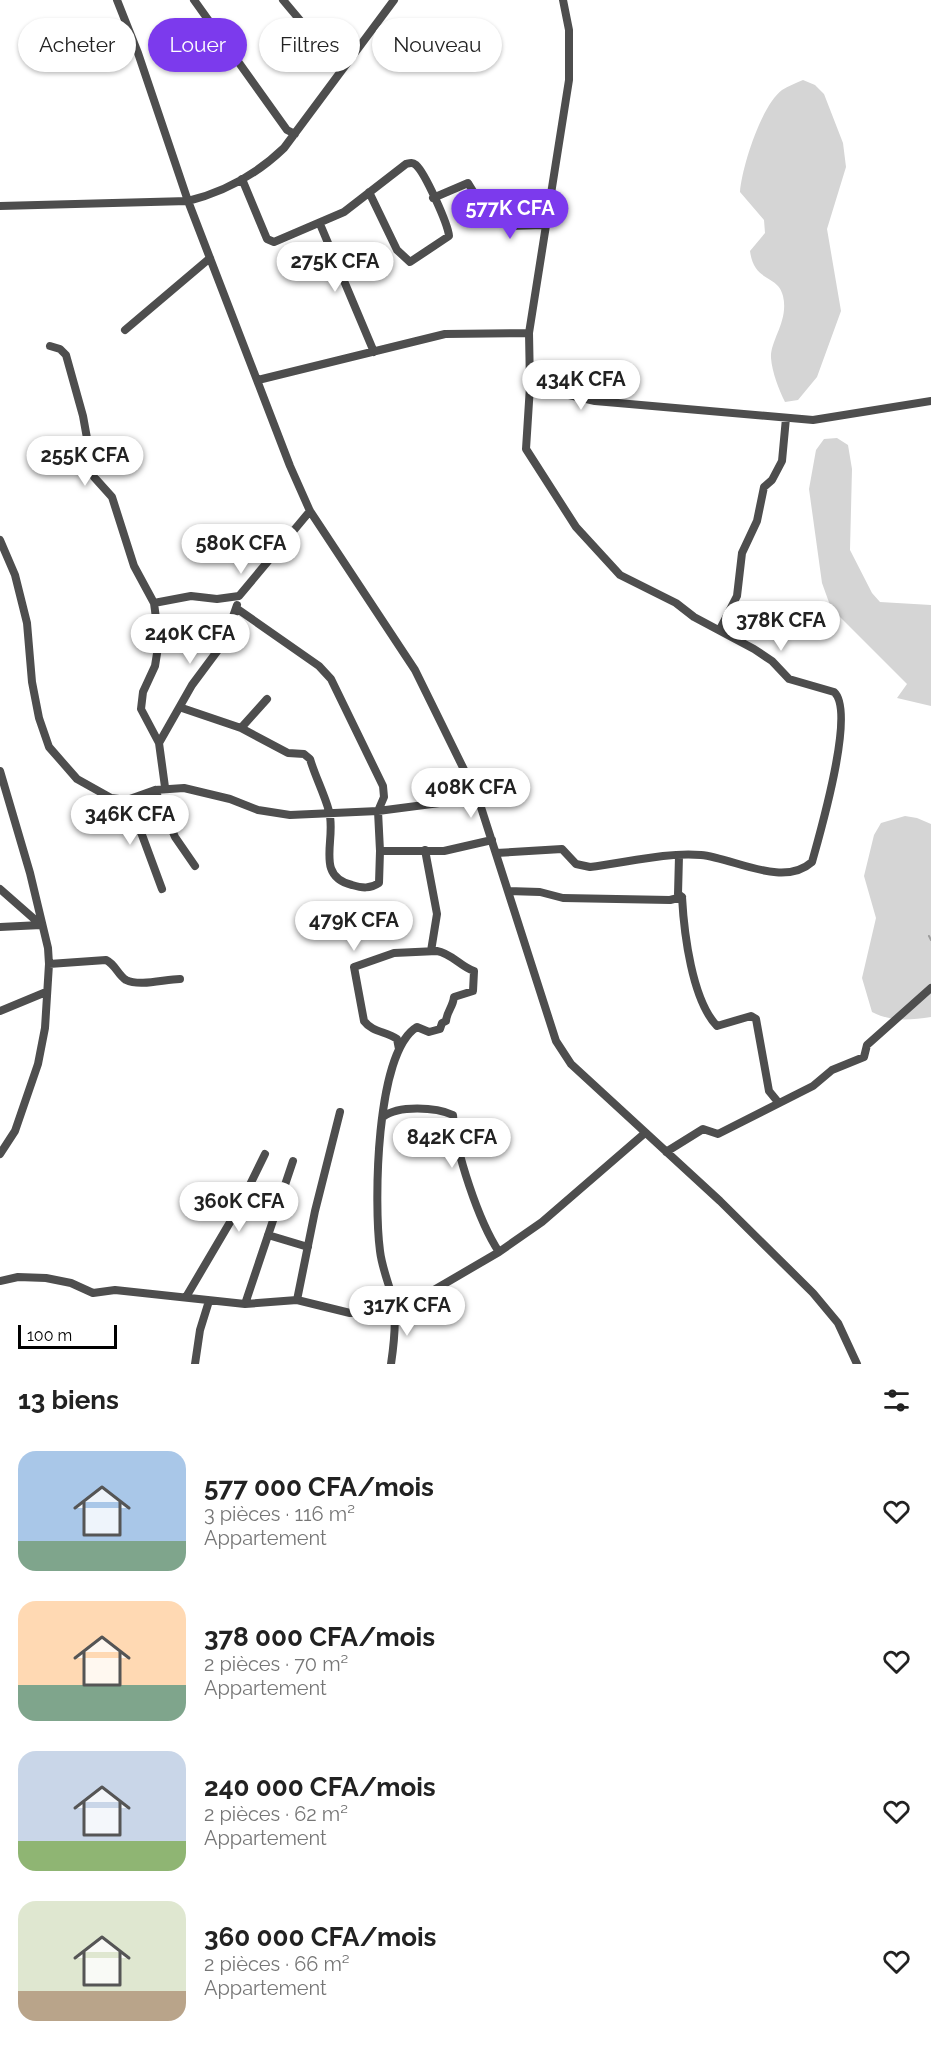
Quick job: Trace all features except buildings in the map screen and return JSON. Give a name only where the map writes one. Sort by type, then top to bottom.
[{"type":"street","points":[[117,0],[138,53],[188,201],[282,446],[310,511],[415,670],[478,798],[536,985],[556,1041],[571,1064],[813,1293],[838,1323],[857,1364]]},
{"type":"street","points":[[194,0],[287,130],[295,134]]},
{"type":"street","points":[[283,0],[298,18]]},
{"type":"street","points":[[360,44],[394,0]]},
{"type":"street","points":[[496,853],[562,849],[576,864],[590,867],[693,854],[726,858],[765,872],[806,867],[812,862],[834,775],[842,714],[838,695],[834,692],[789,679],[772,661],[720,629],[694,617],[676,603],[620,575],[576,527],[526,449],[530,386],[529,333],[544,225],[569,80],[569,30],[563,0]]},
{"type":"street","points":[[0,206],[188,201],[214,193],[242,179],[271,160],[295,134],[339,72]]},
{"type":"street","points":[[242,179],[270,241],[274,242],[344,212],[369,192],[406,164],[411,163],[420,171],[449,236],[411,263],[398,250],[369,192]]},
{"type":"street","points":[[434,198],[468,183],[487,214],[502,213],[507,224],[513,227],[544,225]]},
{"type":"street","points":[[320,224],[374,352]]},
{"type":"street","points":[[125,330],[210,258]]},
{"type":"street","points":[[258,380],[454,332],[529,333]]},
{"type":"street","points":[[50,346],[60,349],[66,356],[83,416],[94,477],[112,497],[134,566],[154,603],[159,641],[155,666],[143,692],[141,709],[159,743],[165,787]]},
{"type":"street","points":[[530,386],[595,401],[813,420],[931,401]]},
{"type":"street","points":[[720,629],[737,596],[742,553],[757,521],[764,487],[772,480],[782,461],[786,418]]},
{"type":"street","points":[[159,743],[182,708],[192,685],[224,642],[239,596],[310,511]]},
{"type":"street","points":[[0,540],[15,575],[24,614],[32,682],[49,747],[77,778],[111,798],[127,800],[165,787],[184,788],[230,798],[272,813],[290,815],[329,811],[378,811],[478,798]]},
{"type":"street","points":[[154,603],[191,596],[217,599],[239,596]]},
{"type":"street","points":[[182,708],[241,728],[288,753],[304,754],[310,759],[329,811],[332,831],[328,861],[335,878],[362,888],[379,883],[378,811],[384,797],[383,786],[331,680],[319,666],[236,608]]},
{"type":"street","points":[[241,728],[267,699]]},
{"type":"street","points":[[0,771],[30,873],[48,948],[45,1028],[38,1064],[28,1101],[15,1131],[0,1154]]},
{"type":"street","points":[[155,790],[175,837],[195,866]]},
{"type":"street","points":[[127,800],[127,805],[135,816],[162,889]]},
{"type":"street","points":[[380,851],[444,851],[492,840]]},
{"type":"street","points":[[425,850],[437,914],[437,926],[431,951]]},
{"type":"street","points":[[679,856],[678,894],[682,897],[684,928],[693,977],[706,1010],[717,1026],[751,1016],[756,1019],[769,1091],[778,1102]]},
{"type":"street","points":[[0,889],[41,925]]},
{"type":"street","points":[[508,891],[540,892],[563,898],[640,900],[682,897]]},
{"type":"street","points":[[0,927],[41,925]]},
{"type":"street","points":[[391,1364],[394,1309],[380,1251],[378,1152],[391,1069],[399,1049],[414,1028],[429,1032],[440,1029],[442,1023],[446,1021],[447,1011],[454,1003],[454,997],[474,989],[474,971],[467,970],[443,952],[431,951],[394,953],[370,959],[354,967],[364,1021],[369,1028],[390,1034],[397,1039],[399,1049]]},
{"type":"street","points":[[48,964],[106,960],[112,963],[125,979],[134,981],[180,979]]},
{"type":"street","points":[[666,1152],[699,1130],[706,1129],[718,1134],[813,1086],[832,1070],[864,1057],[867,1045],[931,988]]},
{"type":"street","points":[[0,1011],[46,992]]},
{"type":"street","points":[[383,1117],[393,1109],[438,1109],[453,1115],[472,1193],[482,1221],[499,1252]]},
{"type":"street","points":[[297,1300],[340,1112]]},
{"type":"street","points":[[0,1281],[18,1277],[46,1278],[71,1283],[93,1293],[115,1290],[245,1304],[297,1300],[358,1314],[394,1309],[415,1300],[499,1252],[542,1222],[645,1133]]},
{"type":"street","points":[[186,1297],[239,1207],[265,1154]]},
{"type":"street","points":[[245,1304],[293,1161]]},
{"type":"street","points":[[268,1235],[308,1247]]},
{"type":"street","points":[[195,1364],[200,1330],[209,1301]]},
{"type":"shaded area","points":[[803,80],[815,85],[824,94],[843,143],[846,167],[827,229],[841,311],[817,377],[798,400],[785,402],[776,381],[771,358],[773,344],[784,314],[783,296],[776,284],[761,274],[752,261],[750,251],[765,233],[764,220],[740,192],[744,168],[767,109],[782,90]]},
{"type":"shaded area","points":[[837,438],[848,445],[852,469],[850,550],[872,593],[880,602],[931,605],[931,706],[897,698],[907,684],[831,608],[822,583],[809,489],[816,450],[824,439]]},
{"type":"shaded area","points":[[905,816],[931,824],[931,1017],[916,1019],[886,1017],[872,1012],[862,978],[876,918],[864,876],[874,835],[881,823]]},
{"type":"waterway","points":[[929,936],[931,940]]}]
